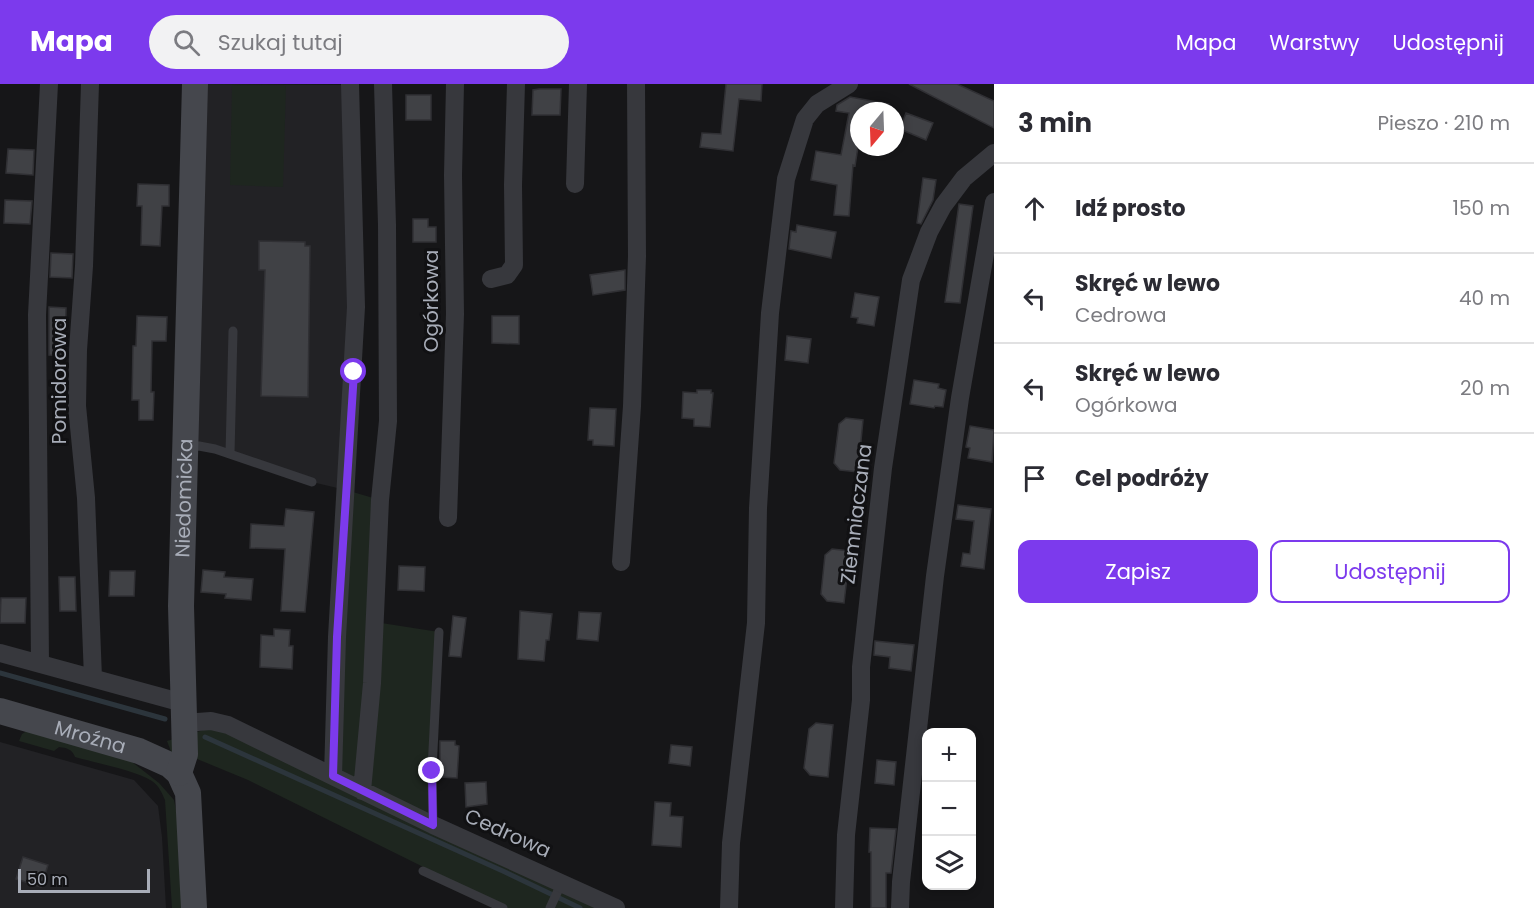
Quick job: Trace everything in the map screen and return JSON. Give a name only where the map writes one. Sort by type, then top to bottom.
[{"type":"street","name":"Pomidorowa","points":[[40,663],[38,648],[37,315],[49,84]]},
{"type":"street","name":"Pomidorowa","points":[[90,84],[77,406],[86,498],[93,678]]},
{"type":"street","name":"Niedomicka","points":[[194,908],[188,793],[179,773],[184,758],[181,606],[195,84]]},
{"type":"street","points":[[333,776],[337,637],[356,307],[350,84]]},
{"type":"street","points":[[363,790],[372,683],[380,500],[387,421],[387,225],[383,84]]},
{"type":"street","name":"Ogórkowa","points":[[448,518],[455,314],[453,175],[455,84]]},
{"type":"street","points":[[491,279],[507,275],[514,266],[513,185],[516,84]]},
{"type":"street","points":[[575,184],[578,84]]},
{"type":"street","points":[[621,562],[632,406],[636,279],[636,84]]},
{"type":"street","points":[[729,908],[731,843],[756,623],[758,508],[770,313],[786,179],[804,119],[817,104],[849,84]]},
{"type":"street","name":"Ziemniaczana","points":[[844,908],[846,835],[861,700],[863,648],[883,468],[911,280],[929,232],[943,206],[964,178],[994,153]]},
{"type":"street","points":[[900,908],[935,576],[960,398],[994,202]]},
{"type":"street","name":"Cedrowa","points":[[0,653],[93,678],[183,713],[228,725],[433,825],[616,908]]},
{"type":"street","name":"Mroźna","points":[[0,711],[139,751],[170,765],[179,773]]},
{"type":"lane","points":[[230,454],[233,331]]},
{"type":"lane","points":[[186,447],[200,446],[230,454],[312,482]]},
{"type":"lane","points":[[433,825],[433,729],[439,632]]},
{"type":"lane","points":[[423,871],[504,908]]},
{"type":"lane","points":[[550,908],[562,882]]},
{"type":"shaded area","points":[[195,84],[350,85],[346,490],[312,482],[215,449],[186,447]]},
{"type":"shaded area","points":[[232,85],[286,86],[283,187],[230,185]]},
{"type":"shaded area","points":[[346,490],[380,500],[375,622],[439,632],[433,825],[616,908],[506,908],[248,780],[185,754],[179,773],[167,741],[207,729],[211,721],[332,775]]},
{"type":"shaded area","points":[[30,729],[127,758],[159,783],[174,800],[179,826],[183,908],[172,908],[165,800],[157,785],[135,773],[75,757],[67,748],[59,747],[54,751],[19,741],[22,734]]},
{"type":"shaded area","points":[[0,742],[134,780],[158,806],[166,908],[0,908]]},
{"type":"building","points":[[726,84],[762,84],[761,101],[739,99],[733,151],[700,147],[702,133],[721,134]]},
{"type":"building","points":[[909,84],[957,84],[994,101],[994,128]]},
{"type":"building","points":[[561,89],[560,115],[532,115],[533,90]]},
{"type":"building","points":[[406,95],[431,95],[431,120],[406,120]]},
{"type":"building","points":[[850,97],[878,102],[850,102],[850,156],[857,156],[855,166],[853,165],[849,216],[834,215],[837,185],[811,180],[816,151],[841,155],[849,113],[836,111],[837,105]]},
{"type":"building","points":[[906,113],[933,123],[926,140],[904,131]]},
{"type":"building","points":[[8,149],[34,150],[33,175],[6,173]]},
{"type":"building","points":[[923,178],[936,180],[933,200],[921,224],[917,223]]},
{"type":"building","points":[[138,184],[169,185],[169,206],[162,206],[160,246],[141,245],[142,206],[137,206]]},
{"type":"building","points":[[5,200],[32,201],[30,224],[4,223]]},
{"type":"building","points":[[959,204],[973,206],[960,303],[945,302]]},
{"type":"building","points":[[413,219],[428,219],[428,227],[436,227],[436,242],[413,242]]},
{"type":"building","points":[[797,225],[836,232],[831,258],[789,249],[791,231],[796,232]]},
{"type":"building","points":[[259,241],[305,242],[305,246],[310,246],[308,397],[261,396],[265,270],[259,270]]},
{"type":"building","points":[[51,253],[73,254],[72,278],[50,277]]},
{"type":"building","points":[[625,270],[625,290],[593,295],[590,275]]},
{"type":"building","points":[[855,293],[879,297],[874,326],[857,323],[858,318],[851,317]]},
{"type":"building","points":[[49,307],[66,308],[65,356],[49,355]]},
{"type":"building","points":[[137,316],[167,317],[166,341],[152,341],[153,420],[139,420],[139,400],[132,400],[133,346],[136,346]]},
{"type":"building","points":[[492,316],[519,316],[519,344],[492,343]]},
{"type":"building","points":[[787,336],[811,339],[808,363],[785,360]]},
{"type":"building","points":[[914,380],[939,384],[938,388],[946,390],[943,407],[935,406],[934,408],[910,404]]},
{"type":"building","points":[[697,390],[711,390],[713,393],[710,427],[694,426],[694,419],[682,418],[683,392],[697,393]]},
{"type":"building","points":[[590,408],[616,409],[614,446],[593,445],[593,440],[588,440]]},
{"type":"building","points":[[846,418],[863,420],[858,472],[840,470],[834,463],[839,424]]},
{"type":"building","points":[[970,426],[994,430],[992,462],[968,458],[970,448],[966,447]]},
{"type":"building","points":[[958,505],[991,509],[984,569],[961,566],[963,553],[970,554],[974,521],[956,519]]},
{"type":"building","points":[[286,509],[314,512],[305,612],[281,611],[285,549],[250,548],[251,524],[284,526]]},
{"type":"building","points":[[832,549],[850,551],[844,603],[827,601],[821,594],[825,555]]},
{"type":"building","points":[[399,566],[425,567],[424,591],[398,590]]},
{"type":"building","points":[[203,570],[225,572],[224,577],[253,579],[251,600],[225,598],[226,594],[201,592]]},
{"type":"building","points":[[110,571],[135,571],[134,596],[109,596]]},
{"type":"building","points":[[59,577],[75,577],[76,611],[60,611]]},
{"type":"building","points":[[1,598],[26,598],[25,623],[0,623]]},
{"type":"building","points":[[520,611],[552,614],[544,661],[518,659]]},
{"type":"building","points":[[579,612],[601,613],[598,641],[577,639]]},
{"type":"building","points":[[453,616],[466,618],[461,657],[449,656]]},
{"type":"building","points":[[274,629],[290,630],[289,646],[293,646],[292,669],[260,667],[261,635],[274,636]]},
{"type":"building","points":[[875,641],[914,645],[911,671],[889,668],[890,657],[874,655]]},
{"type":"building","points":[[816,723],[833,725],[828,777],[810,775],[804,768],[809,729]]},
{"type":"building","points":[[440,741],[455,741],[455,745],[459,746],[457,778],[440,777]]},
{"type":"building","points":[[671,745],[692,747],[690,766],[669,763]]},
{"type":"building","points":[[877,760],[896,762],[894,785],[875,783]]},
{"type":"building","points":[[486,782],[487,804],[466,807],[465,783]]},
{"type":"building","points":[[655,802],[671,803],[670,816],[683,817],[681,847],[652,845]]},
{"type":"building","points":[[870,828],[896,829],[891,873],[886,873],[886,908],[871,908]]},
{"type":"building","points":[[23,857],[48,865],[41,887],[16,879]]},
{"type":"waterway","points":[[0,673],[165,719]]},
{"type":"waterway","points":[[205,737],[580,908]]},
{"type":"route","points":[[354,372],[337,637],[333,776],[433,825],[432,771]]}]
